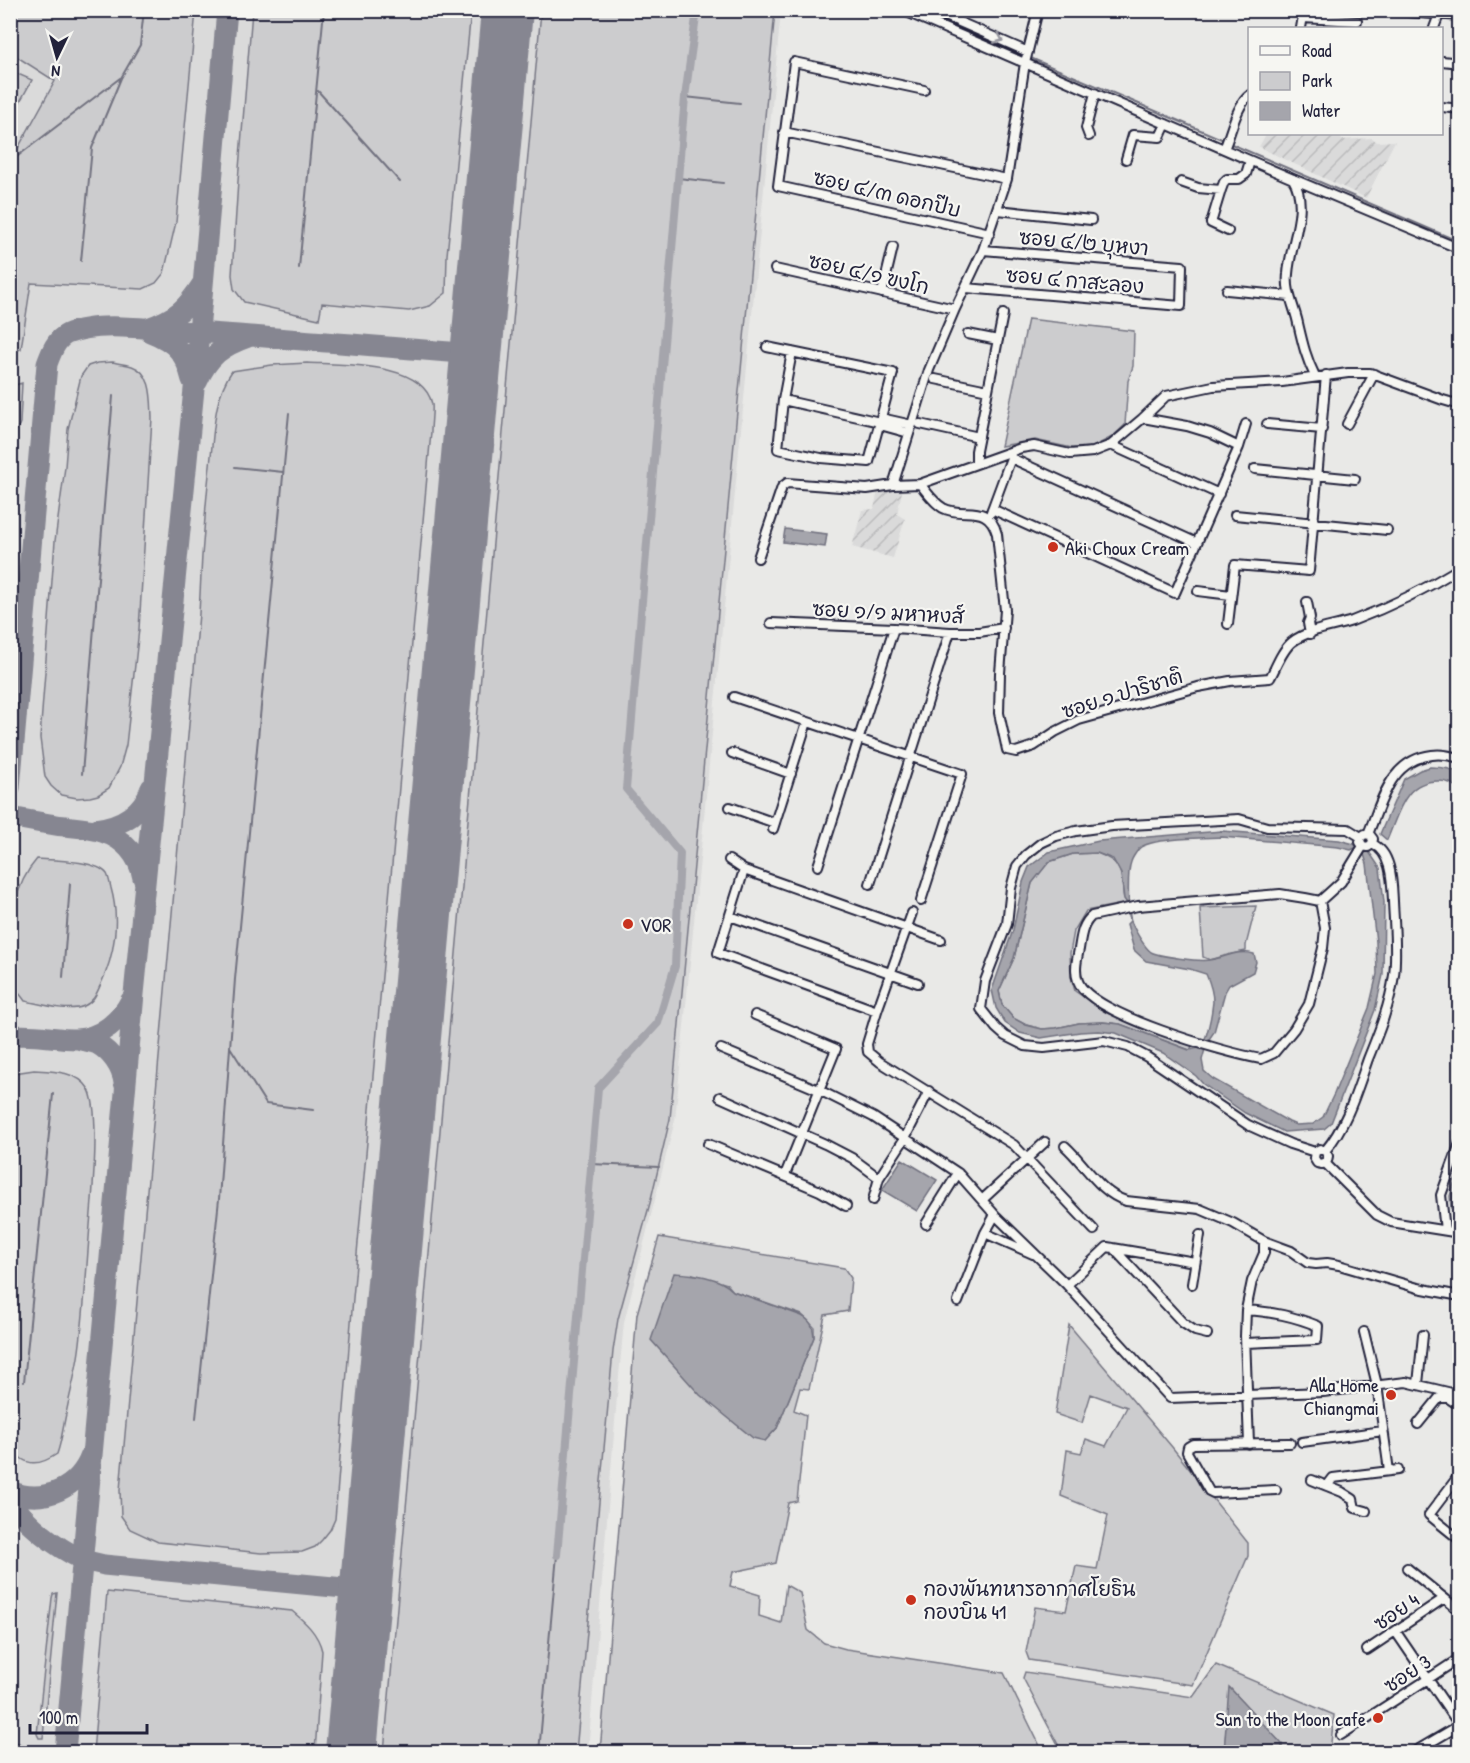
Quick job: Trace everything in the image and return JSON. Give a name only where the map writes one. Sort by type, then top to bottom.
[{"type":"street","points":[[902,10],[1166,124],[1226,144],[1250,161],[1460,249]]},
{"type":"street","points":[[932,10],[1028,52]]},
{"type":"street","points":[[893,485],[914,427],[929,370],[983,250],[1008,179],[1026,63],[1038,10]]},
{"type":"street","points":[[1381,10],[1460,16]]},
{"type":"street","points":[[1434,27],[1440,13]]},
{"type":"street","points":[[1303,14],[1357,21]]},
{"type":"street","points":[[956,33],[960,22]]},
{"type":"street","points":[[1443,61],[1460,63]]},
{"type":"street","points":[[924,90],[794,62],[784,132],[1008,179]]},
{"type":"street","points":[[1089,136],[1086,128],[1095,93]]},
{"type":"street","points":[[1226,144],[1240,108],[1248,96]]},
{"type":"street","points":[[1443,107],[1460,109]]},
{"type":"street","points":[[1126,159],[1133,135],[1160,137],[1166,124]]},
{"type":"street","name":"ซอย ๔/๓ ดอกปีบ","points":[[784,132],[778,186],[990,233]]},
{"type":"street","points":[[1228,231],[1211,223],[1221,190],[1227,179],[1239,179],[1246,174],[1250,161]]},
{"type":"street","points":[[1293,179],[1300,195],[1287,273],[1288,289],[1306,357],[1315,376]]},
{"type":"street","points":[[1181,182],[1198,188],[1221,190]]},
{"type":"street","points":[[998,210],[1091,220]]},
{"type":"street","points":[[882,292],[893,247]]},
{"type":"street","name":"ซอย ๔/๒ บุหงา","points":[[983,250],[1182,266],[1181,306]]},
{"type":"street","name":"ซอย ๔/๑ ฃงโก","points":[[776,268],[955,309]]},
{"type":"street","name":"ซอย ๔ กาสะลอง","points":[[966,288],[1181,306]]},
{"type":"street","points":[[1227,290],[1290,296]]},
{"type":"street","points":[[976,464],[976,451],[1003,314]]},
{"type":"street","points":[[968,334],[998,340]]},
{"type":"street","points":[[767,347],[792,352],[893,373],[869,462],[820,458],[778,450],[783,400],[792,352]]},
{"type":"street","points":[[758,558],[782,488],[787,483],[867,489],[920,484],[1034,446],[1070,454],[1093,452],[1111,445],[1166,396],[1213,386],[1282,382],[1348,373],[1374,374],[1460,405]]},
{"type":"street","points":[[1347,424],[1374,374]]},
{"type":"street","points":[[1228,624],[1235,565],[1309,571],[1326,375]]},
{"type":"street","points":[[935,379],[988,390]]},
{"type":"street","points":[[783,400],[880,421],[979,437]]},
{"type":"street","points":[[1143,418],[1187,426],[1210,433],[1239,447]]},
{"type":"street","points":[[1267,423],[1322,429]]},
{"type":"street","points":[[992,509],[1175,593],[1239,447],[1246,424]]},
{"type":"street","points":[[1111,445],[1219,494]]},
{"type":"street","points":[[920,484],[944,509],[975,513],[990,518],[1011,455]]},
{"type":"street","points":[[1011,455],[1197,543]]},
{"type":"street","points":[[1255,469],[1355,479]]},
{"type":"street","points":[[1235,515],[1387,530]]},
{"type":"street","name":"ซอย ๑ ปาริชาติ","points":[[990,518],[997,534],[1005,610],[999,713],[1007,750],[1016,752],[1034,746],[1079,720],[1198,687],[1230,681],[1270,678],[1291,642],[1363,616],[1427,588],[1460,568]]},
{"type":"street","points":[[1198,591],[1231,595]]},
{"type":"street","points":[[1308,602],[1310,634]]},
{"type":"street","name":"ซอย ๑/๑ มหาหงส์","points":[[771,623],[950,632],[979,632],[1004,628]]},
{"type":"street","points":[[818,866],[894,628]]},
{"type":"street","points":[[870,884],[950,632]]},
{"type":"street","points":[[734,697],[962,774],[921,901]]},
{"type":"street","points":[[730,807],[774,826],[807,722]]},
{"type":"street","points":[[732,753],[791,774]]},
{"type":"street","points":[[1320,901],[1341,882],[1364,844],[1388,785],[1400,769],[1420,756],[1436,754],[1460,759]]},
{"type":"street","points":[[1325,1151],[1340,1128],[1353,1101],[1388,1006],[1394,973],[1392,877],[1384,854],[1376,846],[1364,844],[1348,830],[1267,827],[1239,819],[1112,826],[1076,831],[1041,843],[1026,855],[1017,866],[1011,888],[1007,924],[985,981],[981,1009],[996,1028],[1014,1042],[1025,1046],[1044,1047],[1104,1041],[1128,1047],[1147,1057],[1248,1125],[1290,1144],[1315,1152],[1320,1149],[1325,1151],[1328,1156],[1325,1163]]},
{"type":"street","points":[[729,860],[744,870],[941,940]]},
{"type":"street","points":[[744,870],[718,953],[877,1011]]},
{"type":"street","points":[[1280,894],[1320,901],[1325,927],[1323,948],[1309,1004],[1294,1029],[1274,1053],[1261,1059],[1137,1022],[1094,1000],[1078,982],[1076,961],[1084,926],[1092,916],[1138,906],[1280,894]]},
{"type":"street","points":[[912,914],[877,1011],[867,1044],[868,1052],[880,1062],[1014,1145],[1094,1230]]},
{"type":"street","points":[[730,916],[918,983]]},
{"type":"street","points":[[755,1015],[836,1049],[785,1175]]},
{"type":"street","points":[[721,1049],[820,1091],[873,1117],[958,1173],[995,1215],[1067,1285],[1170,1398],[1323,1392],[1399,1382],[1418,1384],[1460,1395]]},
{"type":"street","points":[[873,1200],[879,1178],[905,1138],[929,1091]]},
{"type":"street","points":[[720,1097],[852,1158],[879,1178]]},
{"type":"street","points":[[982,1200],[1045,1142]]},
{"type":"street","points":[[1445,1230],[1441,1195],[1460,1143]]},
{"type":"street","points":[[708,1144],[785,1175],[846,1206]]},
{"type":"street","points":[[1065,1146],[1115,1198],[1200,1209],[1233,1223],[1264,1241],[1291,1251],[1308,1263],[1339,1265],[1418,1288],[1460,1296]]},
{"type":"street","points":[[1315,1152],[1315,1161],[1319,1164],[1325,1163]]},
{"type":"street","points":[[1325,1163],[1377,1215],[1391,1222],[1460,1233]]},
{"type":"street","points":[[926,1224],[958,1173]]},
{"type":"street","points":[[958,1302],[985,1233],[995,1215]]},
{"type":"street","points":[[985,1233],[1038,1257]]},
{"type":"street","points":[[1192,1284],[1200,1235]]},
{"type":"street","points":[[1249,1444],[1246,1310],[1252,1281],[1264,1252],[1264,1241]]},
{"type":"street","points":[[1067,1285],[1107,1247],[1195,1262]]},
{"type":"street","points":[[1113,1248],[1183,1323],[1195,1331],[1207,1334]]},
{"type":"street","points":[[1246,1310],[1296,1317],[1318,1326],[1317,1340],[1246,1343]]},
{"type":"street","points":[[1327,1486],[1333,1478],[1394,1470],[1383,1431],[1377,1385],[1364,1332]]},
{"type":"street","points":[[1418,1384],[1423,1335]]},
{"type":"street","points":[[1418,1424],[1439,1398],[1448,1398],[1460,1406]]},
{"type":"street","points":[[1302,1442],[1383,1431]]},
{"type":"street","points":[[1276,1490],[1209,1491],[1187,1452],[1188,1447],[1193,1444],[1290,1443]]},
{"type":"street","points":[[1460,1474],[1429,1515],[1460,1540]]},
{"type":"street","points":[[1312,1480],[1342,1492],[1353,1499],[1355,1508],[1366,1511]]},
{"type":"street","points":[[1407,1568],[1460,1611]]},
{"type":"street","name":"ซอย 4","points":[[1368,1650],[1443,1599]]},
{"type":"street","points":[[1396,1632],[1459,1725],[1414,1752]]},
{"type":"street","name":"ซอย 3","points":[[1341,1734],[1460,1658]]},
{"type":"shaded area","points":[[48,11],[781,11],[675,1120],[624,1322],[588,1752],[11,1752],[11,63],[19,65]]},
{"type":"shaded area","points":[[1265,135],[1340,135],[1342,140],[1372,138],[1377,142],[1395,141],[1366,198],[1259,147]]},
{"type":"shaded area","points":[[903,487],[897,514],[905,519],[893,558],[852,547],[862,510],[874,509],[878,490]]},
{"type":"green space","points":[[11,10],[196,11],[176,222],[164,273],[156,283],[143,289],[31,283],[21,349],[11,352],[11,161],[55,81],[11,53],[17,27],[11,24]]},
{"type":"green space","points":[[252,11],[471,11],[447,255],[446,293],[430,306],[409,311],[322,303],[319,319],[244,302],[234,289],[232,275],[238,181]]},
{"type":"green space","points":[[541,11],[775,11],[670,1119],[618,1319],[613,1351],[576,1752],[384,1752]]},
{"type":"green space","points":[[11,71],[32,80],[13,114],[11,113]]},
{"type":"green space","points":[[1028,319],[1134,331],[1133,366],[1128,381],[1125,425],[1112,437],[1093,447],[1072,448],[1035,440],[1001,446]]},
{"type":"green space","points":[[113,362],[139,370],[147,381],[151,395],[152,418],[139,629],[126,745],[120,767],[109,788],[98,795],[77,798],[61,795],[45,777],[40,738],[55,541],[68,429],[81,376],[88,366]]},
{"type":"green space","points":[[307,363],[378,368],[397,373],[413,380],[425,390],[432,404],[432,410],[335,1519],[330,1530],[315,1547],[302,1552],[261,1553],[158,1542],[130,1529],[121,1516],[120,1490],[199,614],[205,515],[216,412],[222,390],[232,371]]},
{"type":"green space","points":[[22,383],[20,423],[17,430],[11,432],[11,386]]},
{"type":"green space","points":[[11,447],[16,454],[11,499]]},
{"type":"green space","points":[[1097,853],[1118,866],[1123,897],[1127,903],[1086,911],[1074,931],[1070,953],[1071,977],[1075,991],[1107,1013],[1193,1045],[1190,1050],[1120,1024],[1079,1023],[1042,1029],[1026,1025],[1013,1018],[1002,1005],[999,991],[1014,958],[1032,883],[1048,862],[1073,854]]},
{"type":"green space","points":[[37,859],[84,863],[102,869],[109,879],[115,912],[112,950],[96,995],[87,1004],[78,1008],[55,1007],[25,1001],[11,981],[12,918],[23,881]]},
{"type":"green space","points":[[1256,906],[1246,951],[1210,960],[1203,957],[1200,908]]},
{"type":"green space","points":[[34,1070],[63,1073],[83,1082],[92,1099],[95,1137],[85,1295],[78,1359],[57,1454],[43,1461],[31,1463],[20,1458],[11,1445],[10,1076],[14,1073]]},
{"type":"green space","points":[[659,1237],[844,1268],[851,1278],[848,1311],[825,1315],[809,1389],[800,1388],[794,1410],[806,1415],[797,1501],[788,1503],[776,1563],[733,1572],[730,1586],[760,1595],[759,1616],[781,1623],[786,1585],[800,1593],[808,1630],[824,1643],[846,1649],[1004,1673],[1043,1752],[600,1752],[637,1314]],"holes":[[[693,1274],[727,1284],[733,1291],[802,1315],[814,1327],[814,1337],[777,1428],[765,1441]]]},
{"type":"green space","points":[[1069,1325],[1172,1447],[1248,1543],[1248,1556],[1193,1685],[1029,1660],[1026,1652],[1035,1607],[1066,1611],[1076,1566],[1097,1569],[1108,1515],[1061,1496],[1067,1450],[1081,1453],[1086,1439],[1106,1446],[1127,1407],[1091,1394],[1082,1423],[1055,1414]]},
{"type":"green space","points":[[107,1592],[292,1611],[314,1633],[322,1651],[315,1752],[93,1752]]},
{"type":"green space","points":[[57,1593],[43,1738],[39,1738],[37,1734],[52,1598],[53,1594]]},
{"type":"green space","points":[[1216,1665],[1334,1715],[1330,1752],[1282,1752],[1281,1744],[1230,1688],[1224,1752],[1062,1752],[1023,1678],[1025,1672],[1193,1697]]},
{"type":"water","points":[[785,529],[827,534],[825,547],[783,542]]},
{"type":"water","points":[[1430,767],[1445,768],[1459,773],[1459,791],[1448,782],[1442,781],[1427,782],[1418,786],[1404,800],[1387,840],[1380,834],[1404,779]]},
{"type":"water","points":[[1222,831],[1339,840],[1354,844],[1364,850],[1367,849],[1380,868],[1384,902],[1383,975],[1375,1010],[1331,1123],[1324,1129],[1284,1132],[1245,1113],[1163,1053],[1116,1033],[1080,1032],[1041,1038],[1020,1033],[1005,1023],[996,1008],[992,990],[1013,930],[1023,882],[1029,867],[1049,852],[1099,841]],"holes":[[[1222,837],[1351,850],[1355,848],[1363,851],[1367,864],[1376,942],[1377,974],[1369,1008],[1334,1094],[1323,1117],[1313,1124],[1296,1125],[1289,1122],[1213,1079],[1204,1071],[1202,1060],[1207,1042],[1214,1032],[1225,992],[1229,985],[1253,972],[1256,962],[1254,954],[1237,953],[1204,960],[1155,954],[1145,946],[1131,921],[1128,892],[1130,867],[1140,848],[1168,840]],[[1097,853],[1113,859],[1121,874],[1130,921],[1127,924],[1134,950],[1146,961],[1206,974],[1213,1002],[1207,1034],[1199,1048],[1189,1050],[1120,1024],[1079,1023],[1042,1029],[1026,1025],[1013,1018],[1002,1005],[999,991],[1014,958],[1032,883],[1049,862],[1073,854]]]},
{"type":"water","points":[[902,1159],[937,1180],[917,1211],[882,1190]]},
{"type":"water","points":[[1459,1167],[1460,1209],[1451,1208],[1450,1196]]},
{"type":"water","points":[[674,1273],[713,1279],[733,1291],[802,1316],[811,1324],[814,1337],[777,1428],[765,1441],[753,1438],[700,1395],[651,1340]]},
{"type":"water","points":[[1229,1687],[1282,1744],[1282,1752],[1224,1752]]},
{"type":"waterway","points":[[81,261],[92,148],[121,78],[140,45],[144,10]]},
{"type":"waterway","points":[[299,268],[324,10]]},
{"type":"waterway","points":[[557,1555],[598,1088],[658,1023],[675,966],[680,853],[626,789],[685,97],[697,10]]},
{"type":"waterway","points":[[917,10],[1224,140]]},
{"type":"waterway","points":[[10,162],[120,78]]},
{"type":"waterway","points":[[318,91],[400,182]]},
{"type":"waterway","points":[[685,97],[740,103]]},
{"type":"waterway","points":[[1229,143],[1460,242]]},
{"type":"waterway","points":[[678,178],[723,183]]},
{"type":"waterway","points":[[82,774],[113,396]]},
{"type":"waterway","points":[[196,1418],[219,1199],[235,979],[289,413]]},
{"type":"waterway","points":[[235,467],[283,472]]},
{"type":"waterway","points":[[863,736],[907,751]]},
{"type":"waterway","points":[[918,755],[961,770]]},
{"type":"waterway","points":[[63,977],[70,884]]},
{"type":"waterway","points":[[230,1047],[266,1104],[313,1110]]},
{"type":"waterway","points":[[24,1382],[53,1094]]},
{"type":"waterway","points":[[591,1164],[659,1167]]},
{"type":"waterway","points":[[539,1752],[557,1555]]},
{"type":"taxiway","points":[[65,1752],[134,994],[194,389],[227,10]]},
{"type":"taxiway","points":[[148,328],[174,316],[192,299],[203,283]]},
{"type":"taxiway","points":[[10,788],[47,364],[60,339],[79,330],[123,327],[476,354]]},
{"type":"taxiway","points":[[150,332],[167,340],[178,350],[187,363],[192,380]]},
{"type":"taxiway","points":[[197,382],[206,365],[217,353],[248,337]]},
{"type":"taxiway","points":[[95,829],[122,822],[136,812],[151,788]]},
{"type":"taxiway","points":[[10,817],[105,833],[122,842],[132,852],[140,866],[143,878]]},
{"type":"taxiway","points":[[10,1036],[85,1038],[109,1027],[122,1014],[131,1000]]},
{"type":"taxiway","points":[[78,1039],[97,1044],[107,1051],[115,1060],[124,1083]]},
{"type":"taxiway","points":[[10,1491],[35,1496],[59,1491],[78,1477],[91,1455]]},
{"type":"taxiway","points":[[10,1501],[33,1526],[51,1541],[71,1554],[90,1562],[365,1590]]},
{"type":"taxiway","points":[[10,1750],[15,1752]]},
{"type":"runway","points":[[351,1752],[507,10]]},
{"type":"place","name":"Aki Choux Cream","points":[[1053,547]]},
{"type":"place","name":"VOR","points":[[628,924]]},
{"type":"place","name":"Alla Home Chiangmai","points":[[1391,1395]]},
{"type":"place","name":"กองพันทหารอากาศโยธิน กองบิน 41","points":[[911,1600]]},
{"type":"place","name":"Sun to the Moon cafe","points":[[1378,1718]]}]
